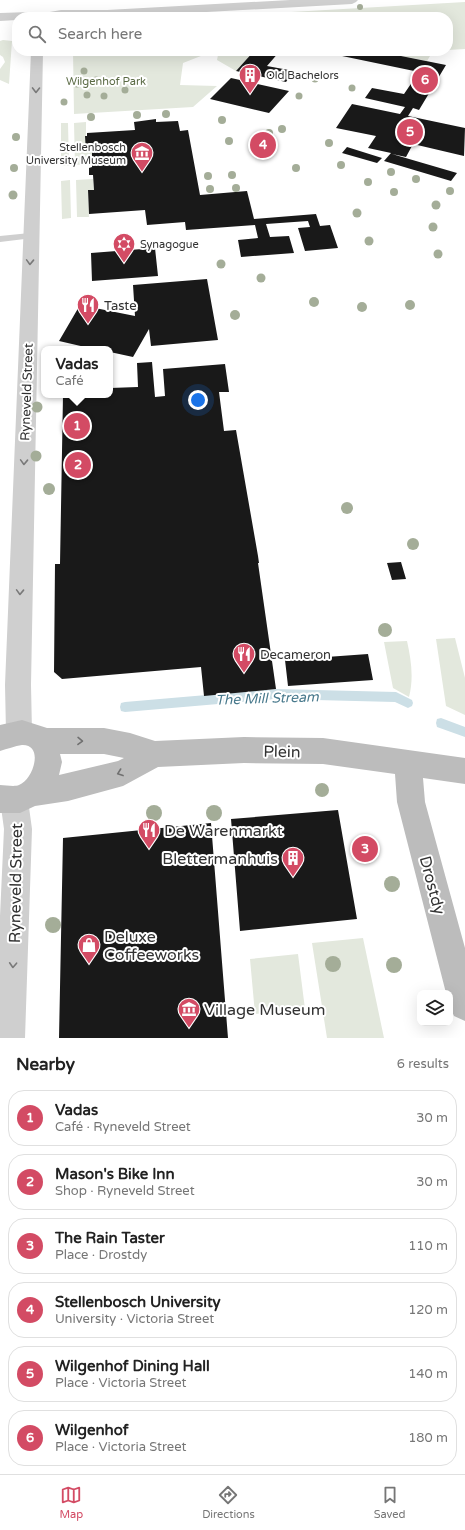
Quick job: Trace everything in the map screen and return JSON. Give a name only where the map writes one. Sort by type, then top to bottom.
[{"type":"street","points":[[142,12],[352,0]]},
{"type":"street","points":[[0,17],[12,16]]},
{"type":"street","points":[[0,24],[12,24]]},
{"type":"street","name":"Ryneveld Street","points":[[20,737],[18,685],[30,236],[37,56]]},
{"type":"street","points":[[15,797],[43,781],[49,767],[49,757],[46,748],[20,737]]},
{"type":"street","name":"Plein","points":[[20,737],[104,741],[130,746],[154,754],[244,750],[323,751],[465,771]]},
{"type":"street","name":"Plein","points":[[15,797],[68,787],[123,772],[154,754]]},
{"type":"street","name":"Drostdy","points":[[408,763],[411,802],[465,1005]]},
{"type":"street","name":"Ryneveld Street","points":[[9,1038],[18,852],[18,829],[15,797]]},
{"type":"lane","points":[[0,239],[30,236]]},
{"type":"green space","points":[[465,2],[465,49],[453,50],[453,12],[291,12]]},
{"type":"green space","points":[[0,41],[12,41],[9,84],[0,80],[0,69],[5,62],[3,57],[0,55]]},
{"type":"green space","name":"Wilgenhof Park","points":[[73,56],[201,56],[183,63],[180,85],[217,86],[193,107],[74,114]]},
{"type":"green space","points":[[218,56],[250,56],[236,71],[217,60]]},
{"type":"green space","points":[[402,56],[430,56],[427,61]]},
{"type":"green space","points":[[86,122],[86,152],[92,152],[92,164],[75,165],[74,123]]},
{"type":"green space","points":[[61,123],[68,123],[69,166],[61,166]]},
{"type":"green space","points":[[93,179],[94,190],[88,190],[89,217],[77,217],[76,180]]},
{"type":"green space","points":[[70,180],[71,218],[62,219],[61,181]]},
{"type":"green space","points":[[455,638],[465,678],[465,715],[446,706],[436,639]]},
{"type":"green space","points":[[407,641],[411,669],[411,690],[409,697],[393,688],[384,642]]},
{"type":"green space","points":[[363,938],[384,1038],[327,1038],[312,943]]},
{"type":"green space","points":[[298,954],[305,1009],[255,1014],[250,959]]},
{"type":"building","points":[[250,56],[276,56],[267,66],[294,71],[286,82],[236,71]]},
{"type":"building","points":[[342,56],[401,56],[446,65],[419,110],[413,108],[408,116],[465,128],[464,156],[413,144],[406,157],[392,154],[457,173],[451,181],[384,161],[391,153],[368,148],[376,136],[336,128],[352,104],[400,114],[405,107],[365,98],[372,88],[404,94],[419,72]]},
{"type":"building","name":"Old Bachelors","points":[[231,78],[289,91],[269,113],[210,99]]},
{"type":"building","name":"Stellenbosch University Museum","points":[[156,119],[156,122],[178,121],[180,131],[188,130],[200,195],[247,191],[254,219],[316,214],[320,226],[330,225],[338,248],[305,251],[298,228],[310,227],[308,221],[266,224],[270,237],[289,236],[294,253],[241,257],[238,240],[258,238],[255,225],[186,230],[185,222],[147,225],[145,210],[89,214],[88,190],[94,190],[93,175],[89,175],[89,168],[92,167],[92,152],[86,152],[85,136],[87,136],[87,133],[135,130],[134,122]]},
{"type":"building","points":[[347,147],[382,158],[377,163],[342,153]]},
{"type":"building","name":"Synagogue","points":[[155,248],[158,276],[92,281],[91,253]]},
{"type":"building","points":[[207,279],[218,340],[151,346],[149,329],[133,357],[113,353],[113,346],[81,346],[59,341],[80,305],[135,316],[133,285]]},
{"type":"building","points":[[152,362],[155,397],[165,396],[163,369],[225,364],[229,392],[219,392],[224,431],[236,430],[258,556],[276,689],[204,696],[201,667],[62,679],[54,672],[55,564],[60,564],[63,398],[113,398],[113,388],[138,387],[137,363]]},
{"type":"building","points":[[401,562],[406,579],[392,580],[387,563]]},
{"type":"building","points":[[368,654],[373,680],[288,686],[285,660]]},
{"type":"building","name":"Blettermanhuis","points":[[338,810],[357,919],[240,931],[231,819]]},
{"type":"building","points":[[211,823],[228,1038],[59,1038],[63,838]]},
{"type":"waterway","name":"The Mill Stream","points":[[125,707],[276,694],[396,697],[408,703]]},
{"type":"waterway","name":"The Mill Stream","points":[[441,723],[465,732]]},
{"type":"place","name":"Wilgenhof","points":[[425,80]]},
{"type":"place","name":"Old Bachelors","points":[[250,94]]},
{"type":"place","name":"Wilgenhof Dining Hall","points":[[410,132]]},
{"type":"place","name":"Stellenbosch University","points":[[263,145]]},
{"type":"place","name":"Stellenbosch University Museum","points":[[142,172]]},
{"type":"place","name":"Synagogue","points":[[124,264]]},
{"type":"place","name":"Taste","points":[[88,324]]},
{"type":"place","name":"Vadas","points":[[77,426]]},
{"type":"place","name":"Mason's Bike Inn","points":[[78,465]]},
{"type":"place","name":"Decameron","points":[[244,674]]},
{"type":"place","name":"The Rain Taster","points":[[365,849]]},
{"type":"place","name":"De Warenmarkt","points":[[149,850]]},
{"type":"place","name":"Blettermanhuis","points":[[293,878]]},
{"type":"place","name":"Deluxe Coffeeworks","points":[[89,964]]},
{"type":"place","name":"Village Museum","points":[[189,1028]]}]
